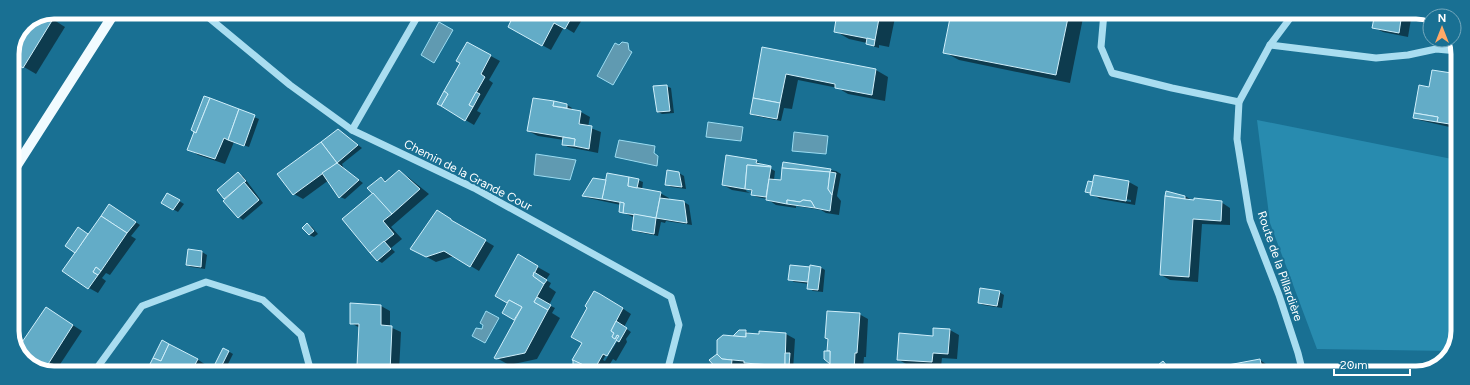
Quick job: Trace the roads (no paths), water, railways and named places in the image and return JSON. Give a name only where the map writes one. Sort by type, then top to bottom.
[{"type":"main road","points":[[19,162],[111,19]]},
{"type":"street","name":"Chemin de la Grande Cour","points":[[210,19],[290,85],[352,130],[474,188],[671,297],[679,325],[669,366]]},
{"type":"street","points":[[352,130],[416,19]]},
{"type":"street","points":[[1103,19],[1101,47],[1112,73],[1172,88],[1239,102]]},
{"type":"street","name":"Route de la Pillardière","points":[[1290,19],[1270,45],[1239,102],[1237,139],[1250,220],[1279,295],[1298,353],[1301,366]]},
{"type":"street","points":[[1270,45],[1376,58],[1408,55],[1436,48],[1451,50]]},
{"type":"street","points":[[98,366],[142,306],[206,282],[263,300],[301,335],[309,366]]}]
